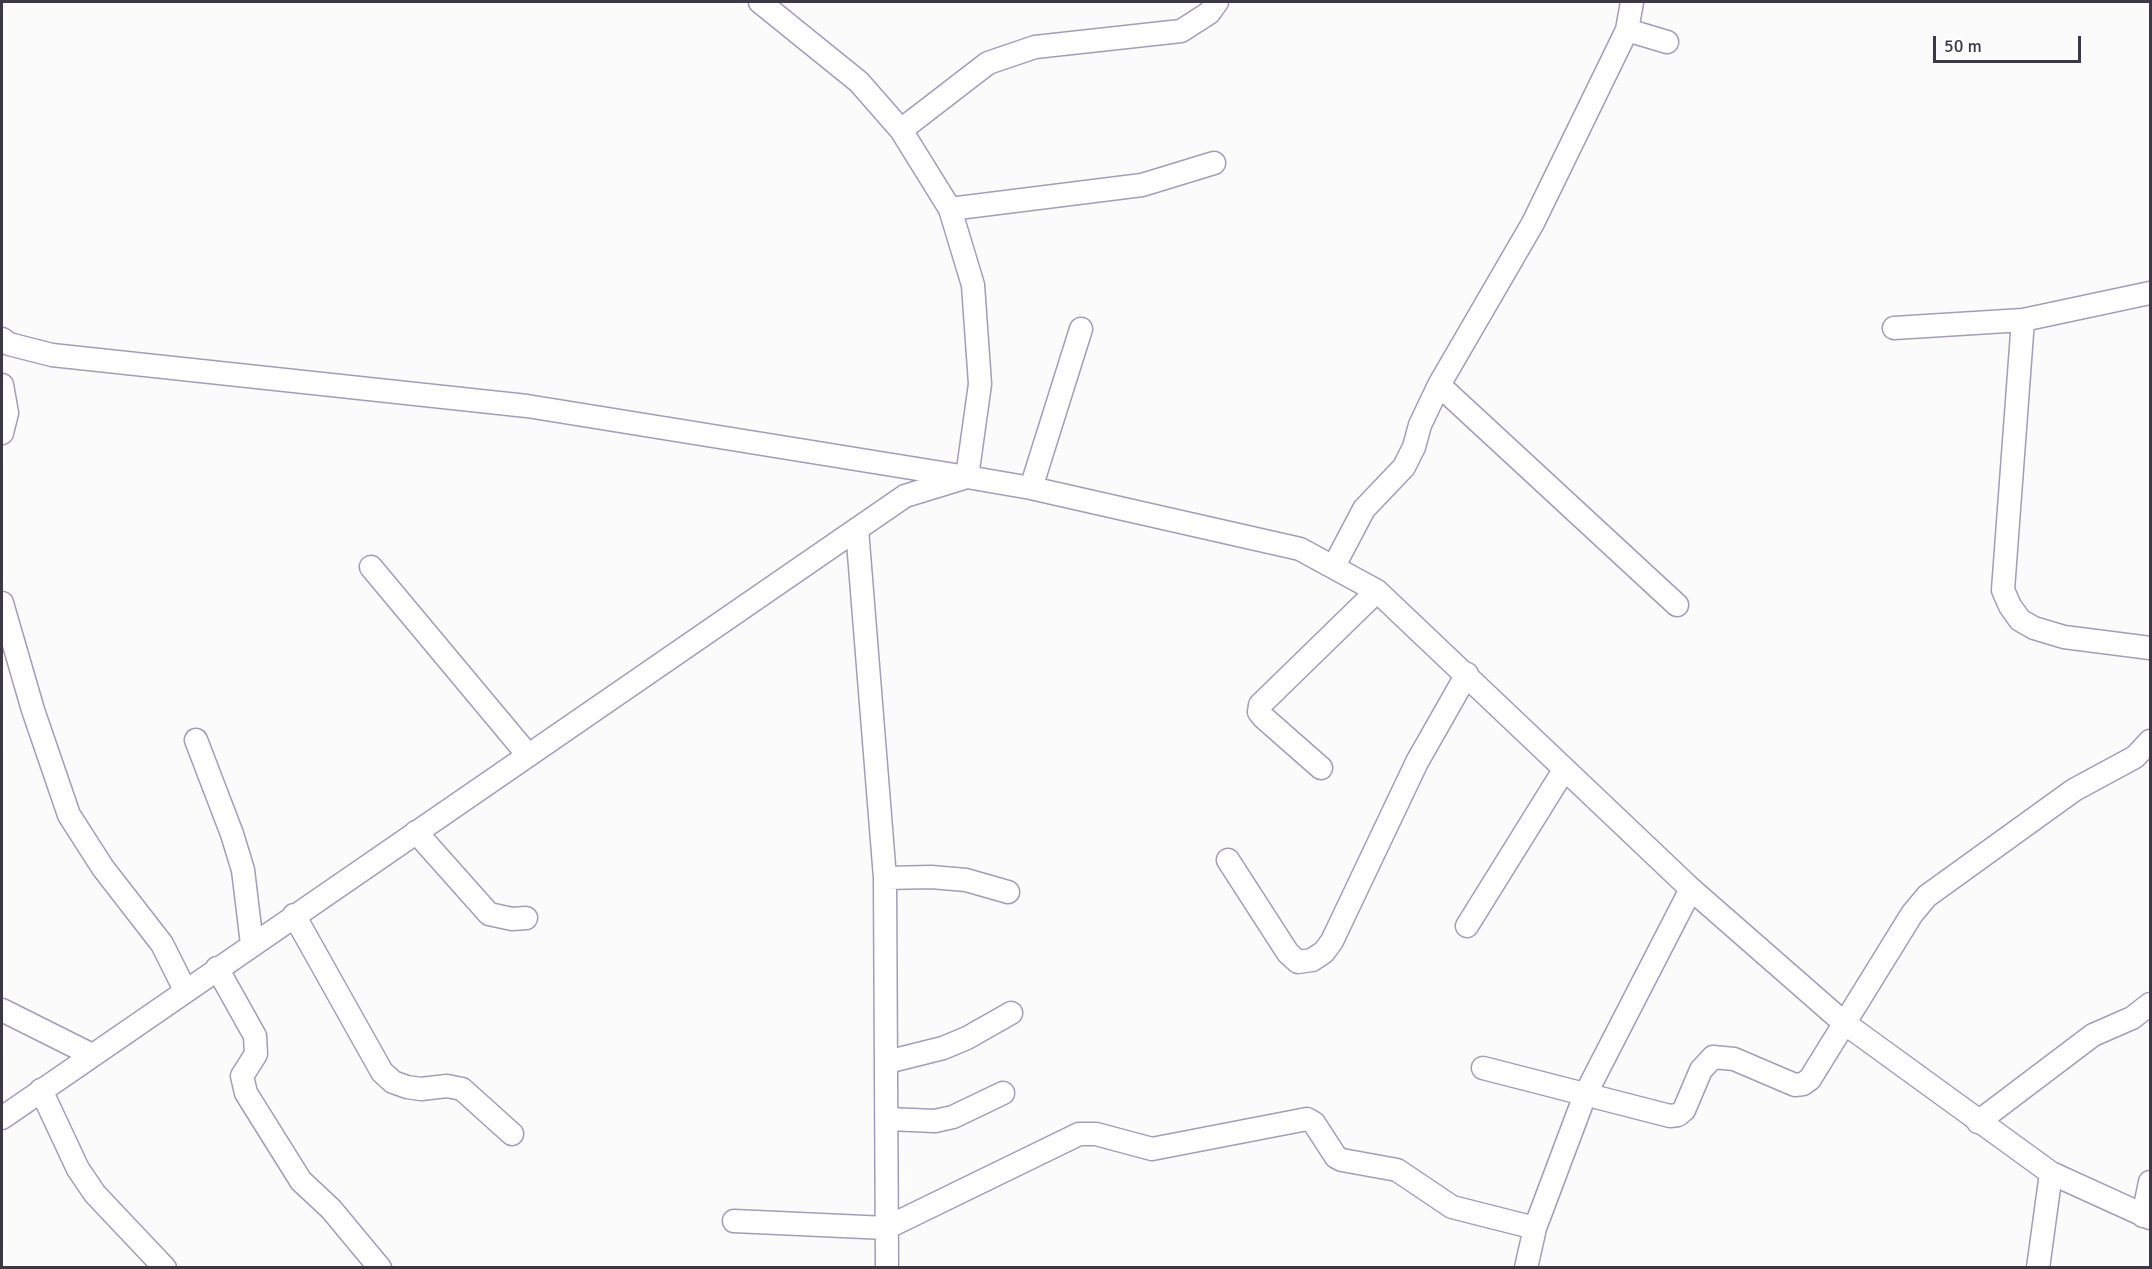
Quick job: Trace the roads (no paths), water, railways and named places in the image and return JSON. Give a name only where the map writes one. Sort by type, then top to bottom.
[{"type":"street","points":[[760,2],[859,82],[901,130],[950,209],[973,285],[980,384],[967,477]]},
{"type":"street","points":[[901,130],[987,63],[1035,47],[1181,31],[1209,13],[1217,2]]},
{"type":"street","points":[[1334,566],[1364,509],[1404,467],[1439,385],[1533,223],[1627,30],[1632,2]]},
{"type":"street","points":[[1627,30],[1667,42]]},
{"type":"street","points":[[950,209],[1142,185],[1214,163]]},
{"type":"street","points":[[1894,328],[2023,320],[2151,293]]},
{"type":"street","points":[[2023,320],[2003,590],[2020,620],[2034,628],[2064,637],[2151,648]]},
{"type":"street","points":[[1031,488],[1081,329]]},
{"type":"street","points":[[2,339],[9,344],[52,355],[527,406],[967,477],[1031,488],[1300,549],[1377,591],[1467,674],[1691,890],[1843,1022],[2051,1173],[2147,1217],[2151,1182]]},
{"type":"street","points":[[2,385],[7,413],[2,433]]},
{"type":"street","points":[[1439,385],[1677,605]]},
{"type":"street","points":[[2,1118],[184,990],[905,496],[967,477]]},
{"type":"street","points":[[857,529],[885,878],[887,1268]]},
{"type":"street","points":[[371,567],[528,755]]},
{"type":"street","points":[[1321,768],[1263,717],[1259,712],[1260,705],[1377,591]]},
{"type":"street","points":[[2,603],[33,710],[69,815],[103,868],[162,944],[184,990]]},
{"type":"street","points":[[1228,860],[1288,953],[1298,962],[1312,960],[1324,952],[1332,941],[1416,762],[1467,674]]},
{"type":"street","points":[[196,740],[232,834],[243,870],[252,944]]},
{"type":"street","points":[[1483,1068],[1670,1116],[1678,1115],[1684,1110],[1701,1070],[1713,1057],[1734,1059],[1795,1085],[1803,1084],[1810,1079],[1843,1022],[1912,914],[1927,896],[2074,790],[2135,757],[2151,741]]},
{"type":"street","points":[[1467,926],[1564,770]]},
{"type":"street","points":[[416,832],[489,914],[512,919],[526,918]]},
{"type":"street","points":[[885,878],[931,877],[966,880],[1008,892]]},
{"type":"street","points":[[1529,1265],[1535,1228],[1585,1095],[1691,890]]},
{"type":"street","points":[[294,915],[382,1072],[393,1082],[406,1087],[462,1089],[512,1134]]},
{"type":"street","points":[[217,968],[257,1044],[256,1054],[243,1076],[246,1093],[301,1181],[331,1209],[380,1268]]},
{"type":"street","points":[[1978,1122],[2093,1035],[2132,1018],[2151,1004]]},
{"type":"street","points":[[2,1010],[92,1055]]},
{"type":"street","points":[[887,1062],[943,1048],[968,1038],[1011,1013]]},
{"type":"street","points":[[41,1090],[78,1168],[95,1194],[120,1224],[165,1268]]},
{"type":"street","points":[[888,1119],[935,1121],[953,1117],[1003,1093]]},
{"type":"street","points":[[734,1221],[886,1228],[1079,1134],[1096,1134],[1152,1149],[1307,1119],[1314,1123],[1336,1157],[1341,1160],[1397,1170],[1452,1207],[1535,1228]]},
{"type":"street","points":[[2038,1268],[2051,1173]]}]
